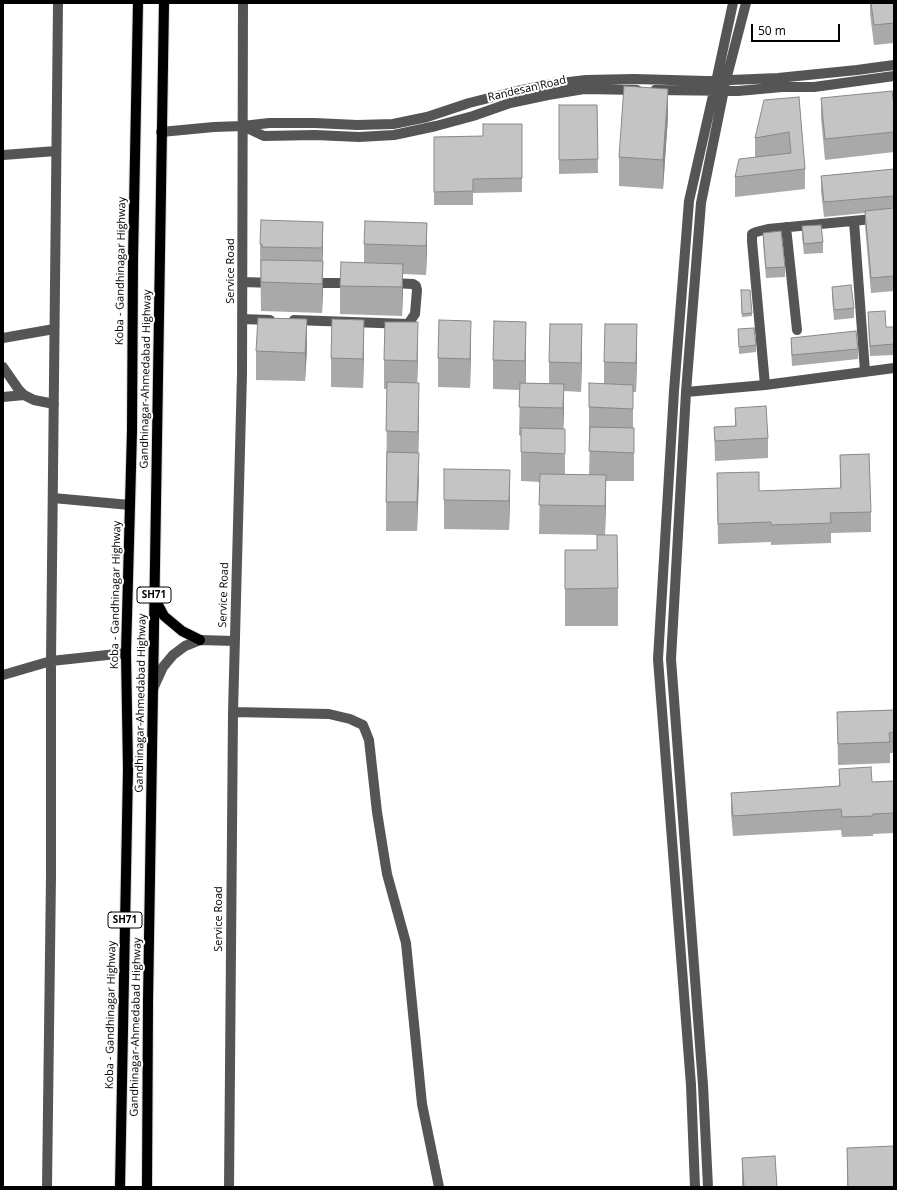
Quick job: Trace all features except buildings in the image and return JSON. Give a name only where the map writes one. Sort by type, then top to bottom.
[{"type":"main road","name":"Koba - Gandhinagar Highway","points":[[120,1187],[128,769],[126,653],[130,505],[138,3]]},
{"type":"main road","name":"Gandhinagar-Ahmedabad Highway","points":[[147,1187],[148,993],[164,3]]},
{"type":"main road","points":[[154,597],[164,616],[182,631],[200,640]]},
{"type":"street","points":[[47,1187],[52,876],[51,660],[58,3]]},
{"type":"street","name":"Service Road","points":[[229,1187],[234,641],[238,561],[243,282],[243,3]]},
{"type":"street","points":[[708,1187],[703,1077],[671,659],[686,392],[701,203],[725,91],[721,80],[733,3]]},
{"type":"street","points":[[695,1187],[691,1085],[658,659],[674,390],[689,201],[714,91],[721,80],[746,3]]},
{"type":"street","name":"Randesan Road","points":[[162,132],[269,123],[357,125],[392,124],[427,117],[469,103],[517,91],[552,84],[586,80],[634,79],[675,81],[778,78],[894,65]]},
{"type":"street","name":"Randesan Road","points":[[243,126],[264,136],[315,135],[359,137],[394,135],[473,116],[510,103],[584,89],[725,91],[814,86],[894,76]]},
{"type":"street","points":[[3,155],[56,151]]},
{"type":"street","points":[[765,385],[752,234],[786,227],[894,217]]},
{"type":"street","points":[[854,221],[865,372]]},
{"type":"street","points":[[786,227],[797,330]]},
{"type":"street","points":[[243,282],[286,283]]},
{"type":"street","points":[[301,283],[363,283]]},
{"type":"street","points":[[242,320],[408,324],[415,314],[416,286],[413,284],[378,283]]},
{"type":"street","points":[[3,338],[54,329]]},
{"type":"street","points":[[3,367],[24,395],[34,400],[54,404]]},
{"type":"street","points":[[686,392],[765,385],[894,368]]},
{"type":"street","points":[[3,397],[24,395]]},
{"type":"street","points":[[53,498],[130,505]]},
{"type":"street","points":[[153,689],[163,667],[173,655],[185,646],[200,640],[234,641]]},
{"type":"street","points":[[3,675],[51,660],[126,653]]},
{"type":"street","points":[[233,712],[329,714],[350,719],[363,725],[370,740],[377,812],[387,874],[406,943],[422,1104],[439,1187]]}]
